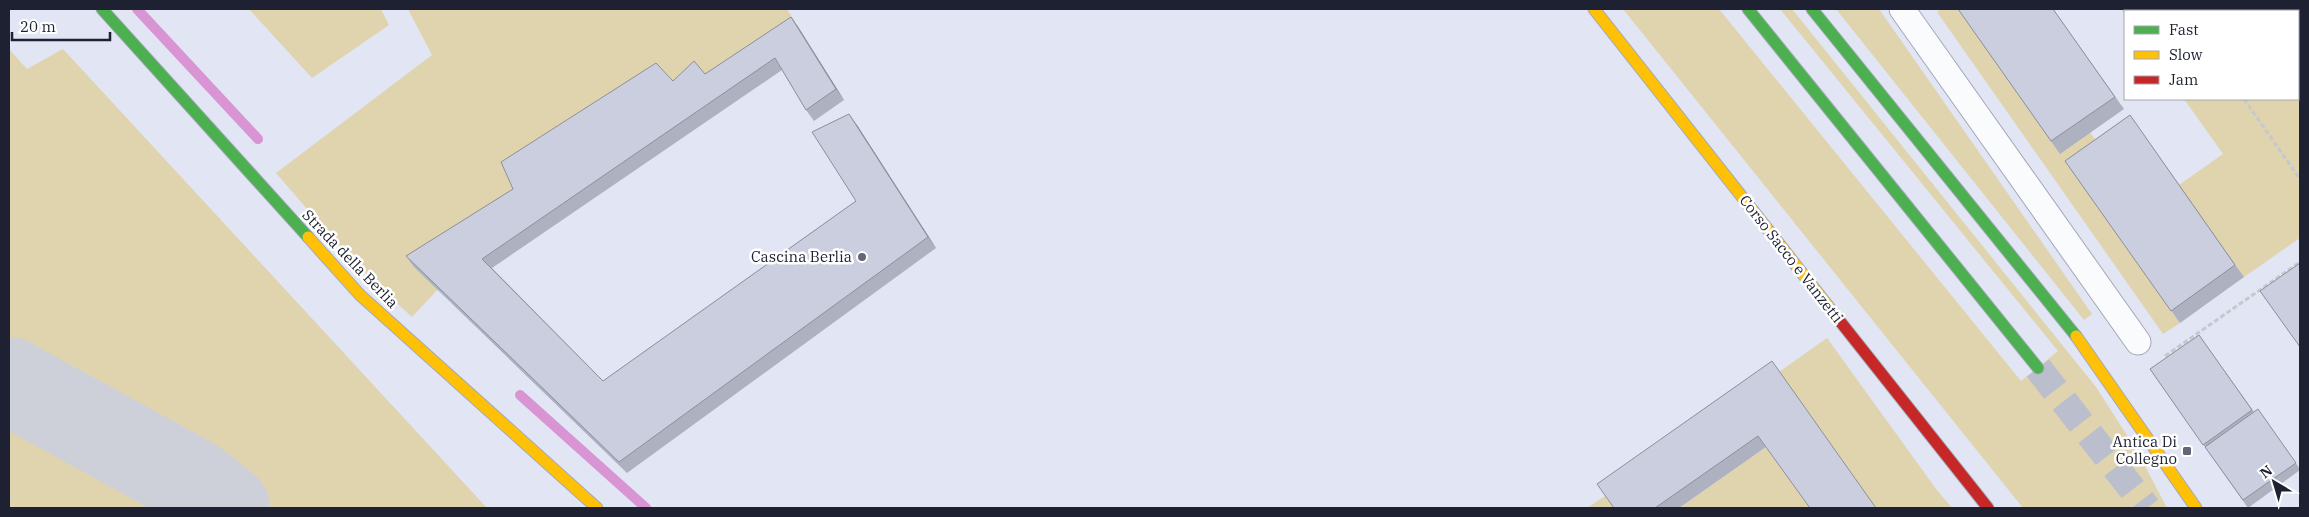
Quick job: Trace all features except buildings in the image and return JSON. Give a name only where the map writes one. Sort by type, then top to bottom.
[{"type":"main road","name":"Strada della Berlia","points":[[102,9],[360,295],[597,508]]},
{"type":"main road","name":"Corso Sacco e Vanzetti","points":[[1594,9],[1988,508]]},
{"type":"main road","points":[[1748,9],[2038,368]]},
{"type":"main road","points":[[1812,9],[2071,329],[2196,508]]},
{"type":"street","points":[[1902,9],[2138,342]]},
{"type":"path","points":[[2245,100],[2300,179]]},
{"type":"path","points":[[2138,342],[2154,364],[2300,262]]},
{"type":"shaded area","points":[[249,9],[381,9],[389,25],[312,78]]},
{"type":"shaded area","points":[[408,9],[787,9],[799,28],[712,86],[521,200],[412,317],[358,265],[276,173],[432,55]]},
{"type":"shaded area","points":[[1623,9],[1719,9],[2021,381],[2058,351],[1780,9],[1792,9],[2096,387],[2137,451],[2167,508],[2023,508]]},
{"type":"shaded area","points":[[1836,9],[1879,9],[2092,314],[2084,320]]},
{"type":"shaded area","points":[[1941,9],[1958,9],[2090,132],[2104,152],[2074,173],[2180,323],[2163,334],[1937,12]]},
{"type":"shaded area","points":[[2121,9],[2300,9],[2300,238],[2244,277],[2179,185],[2223,154],[2185,100],[2299,100],[2299,10],[2124,10],[2124,14]]},
{"type":"shaded area","points":[[9,49],[27,69],[63,49],[487,508],[9,508]]},
{"type":"shaded area","points":[[1827,338],[1936,489],[1952,508],[1876,508],[1779,372]]},
{"type":"shaded area","points":[[1766,447],[1810,508],[1679,508]]},
{"type":"shaded area","points":[[1605,496],[1614,508],[1587,508]]},
{"type":"waterway","points":[[137,9],[258,139]]},
{"type":"waterway","points":[[520,395],[646,508]]},
{"type":"taxiway","points":[[9,381],[193,482],[226,508]]},
{"type":"tunnel","points":[[2038,368],[2147,508]]},
{"type":"traffic: fast","points":[[102,9],[308,237]]},
{"type":"traffic: fast","points":[[1748,9],[2038,368]]},
{"type":"traffic: fast","points":[[1812,9],[2076,336]]},
{"type":"traffic: slow","points":[[1594,9],[1839,320]]},
{"type":"traffic: slow","points":[[308,237],[360,295],[597,508]]},
{"type":"traffic: slow","points":[[2076,336],[2196,508]]},
{"type":"traffic: jam","points":[[1839,320],[1988,508]]},
{"type":"place","name":"Cascina Berlia","points":[[862,257]]},
{"type":"place","name":"Antica Di Collegno","points":[[2187,451]]}]
